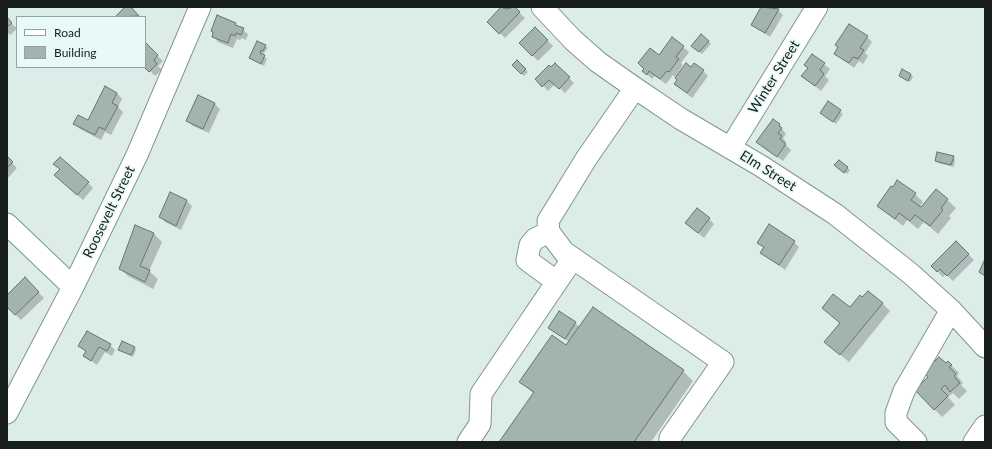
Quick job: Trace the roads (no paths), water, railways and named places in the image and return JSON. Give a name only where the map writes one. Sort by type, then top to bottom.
[{"type":"street","name":"Roosevelt Street","points":[[7,412],[73,287],[137,155],[200,7]]},
{"type":"street","name":"Elm Street","points":[[542,7],[572,40],[635,88],[681,119],[731,147],[835,214],[906,270],[951,310],[985,347]]},
{"type":"street","name":"Winter Street","points":[[731,147],[817,7]]},
{"type":"street","points":[[635,88],[586,159],[548,221],[549,232],[564,252],[723,362],[670,438],[670,442]]},
{"type":"street","points":[[7,224],[73,287]]},
{"type":"street","points":[[549,232],[536,239],[529,249],[527,260],[557,282]]},
{"type":"street","points":[[468,442],[480,424],[481,394],[573,258]]},
{"type":"street","points":[[916,442],[896,422],[896,413],[904,391],[951,310]]},
{"type":"street","points":[[974,442],[985,426]]}]
